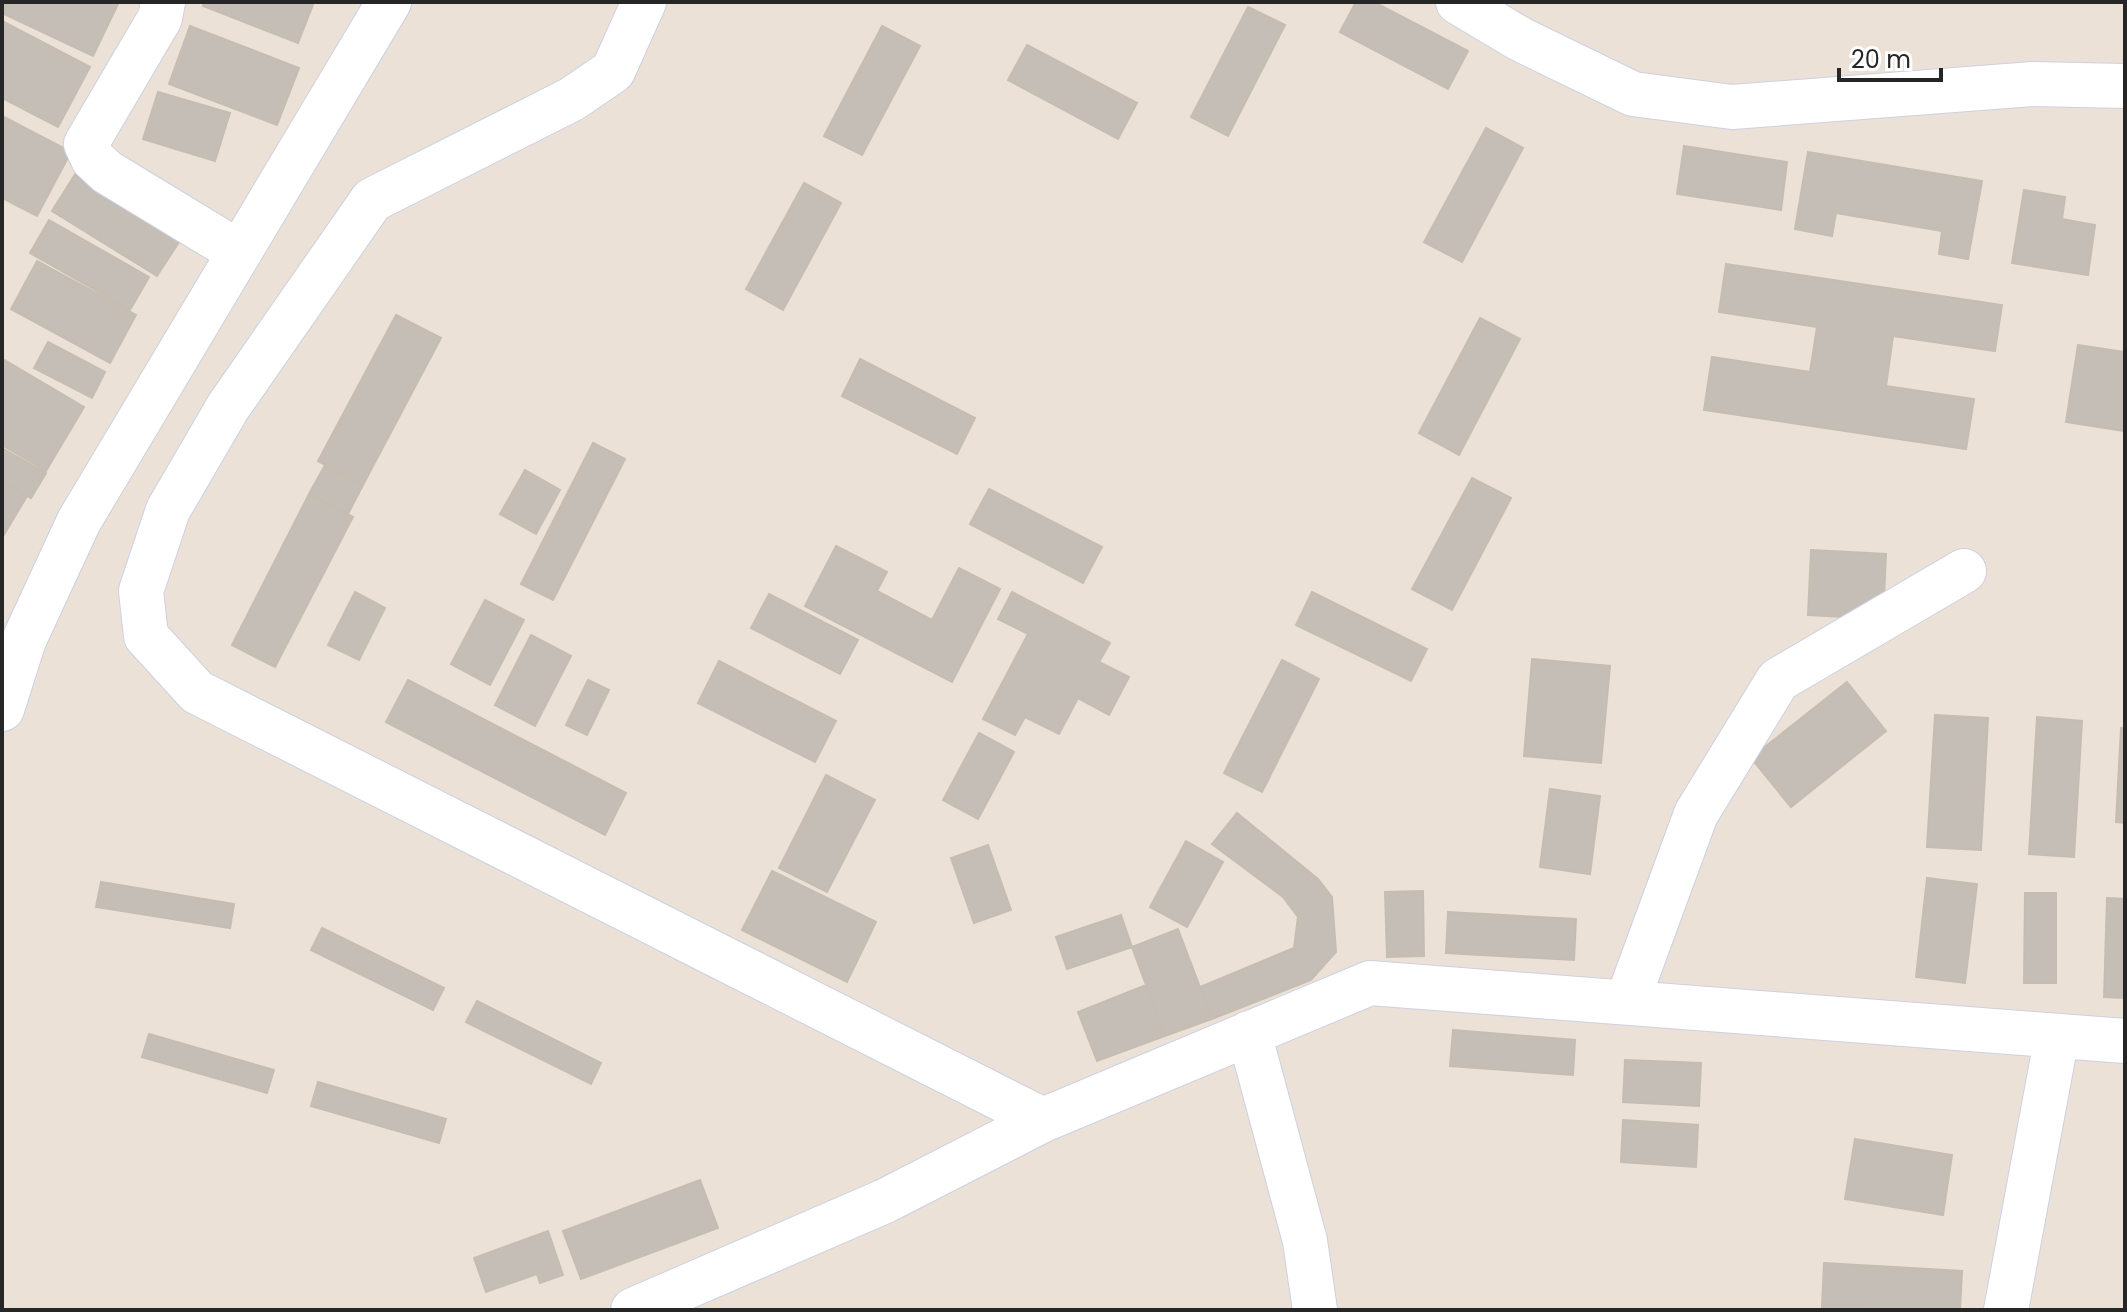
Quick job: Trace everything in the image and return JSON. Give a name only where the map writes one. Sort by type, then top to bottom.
[{"type":"street","points":[[163,2],[160,18],[86,144],[93,159],[107,172],[237,251]]},
{"type":"street","points":[[2,709],[13,641],[79,521],[237,251],[389,2]]},
{"type":"street","points":[[644,2],[613,71],[572,99],[372,200],[228,407],[168,510],[141,591],[146,636],[197,692],[1043,1120]]},
{"type":"street","points":[[1458,2],[1520,39],[1633,94],[1732,107],[2033,84],[2125,86]]},
{"type":"street","points":[[1627,1002],[1696,814],[1778,680],[1964,571]]},
{"type":"street","points":[[633,1310],[885,1201],[1043,1120],[1370,983],[2125,1041]]},
{"type":"street","points":[[1249,1033],[1305,1241],[1315,1310]]},
{"type":"street","points":[[2006,1310],[2057,1036]]},
{"type":"building","points":[[2,2],[119,2],[93,56],[2,13]]},
{"type":"building","points":[[204,2],[314,2],[298,43],[203,6]]},
{"type":"building","points":[[1356,2],[1374,2],[1468,51],[1448,89],[1340,32]]},
{"type":"building","points":[[1248,7],[1285,25],[1228,136],[1191,117]]},
{"type":"building","points":[[2,21],[90,67],[58,127],[2,98]]},
{"type":"building","points":[[190,26],[299,68],[277,125],[169,84]]},
{"type":"building","points":[[882,26],[920,46],[862,155],[824,136]]},
{"type":"building","points":[[1027,45],[1137,103],[1118,139],[1008,80]]},
{"type":"building","points":[[158,92],[230,113],[215,161],[143,139]]},
{"type":"building","points":[[4,117],[71,152],[37,216],[2,198]]},
{"type":"building","points":[[1486,128],[1523,148],[1462,262],[1424,242]]},
{"type":"building","points":[[1684,146],[1787,162],[1781,210],[1677,194]]},
{"type":"building","points":[[1808,152],[1982,181],[1968,259],[1939,254],[1942,231],[1836,213],[1832,236],[1795,229]]},
{"type":"building","points":[[83,162],[188,228],[157,276],[52,211]]},
{"type":"building","points":[[804,183],[841,203],[783,310],[746,289]]},
{"type":"building","points":[[2024,190],[2065,197],[2062,219],[2095,225],[2088,275],[2012,263]]},
{"type":"building","points":[[49,220],[149,277],[130,310],[30,253]]},
{"type":"building","points":[[37,261],[136,315],[110,363],[11,309]]},
{"type":"building","points":[[1726,264],[2002,305],[1995,351],[1893,336],[1886,386],[1974,399],[1966,449],[1704,410],[1712,357],[1810,372],[1817,327],[1719,312]]},
{"type":"building","points":[[396,315],[441,338],[363,485],[318,461]]},
{"type":"building","points":[[1480,318],[1520,339],[1459,455],[1419,433]]},
{"type":"building","points":[[48,342],[105,372],[92,398],[34,368]]},
{"type":"building","points":[[2078,345],[2125,352],[2124,431],[2066,422]]},
{"type":"building","points":[[3,359],[84,407],[46,471],[2,445]]},
{"type":"building","points":[[860,359],[975,418],[957,454],[842,396]]},
{"type":"building","points":[[593,443],[625,459],[553,600],[521,584]]},
{"type":"building","points":[[2,448],[46,473],[31,498],[2,480]]},
{"type":"building","points":[[325,465],[363,485],[348,514],[309,494]]},
{"type":"building","points":[[525,470],[560,490],[536,534],[500,514]]},
{"type":"building","points":[[1472,478],[1511,498],[1452,610],[1412,589]]},
{"type":"building","points":[[2,482],[27,496],[2,538]]},
{"type":"building","points":[[989,489],[1102,547],[1083,583],[970,524]]},
{"type":"building","points":[[309,494],[353,517],[275,667],[232,645]]},
{"type":"building","points":[[836,546],[887,572],[877,591],[932,620],[959,568],[1000,589],[952,682],[805,606]]},
{"type":"building","points":[[1811,550],[1886,554],[1883,619],[1808,615]]},
{"type":"building","points":[[355,592],[385,608],[359,660],[328,645]]},
{"type":"building","points":[[1012,592],[1110,643],[1099,662],[1129,677],[1109,715],[1078,698],[1059,734],[1025,717],[1015,735],[983,719],[1028,634],[998,619]]},
{"type":"building","points":[[1312,592],[1427,649],[1411,681],[1296,625]]},
{"type":"building","points":[[769,594],[858,640],[840,674],[751,628]]},
{"type":"building","points":[[485,600],[524,620],[490,685],[451,664]]},
{"type":"building","points":[[531,635],[571,656],[535,726],[495,705]]},
{"type":"building","points":[[1532,659],[1610,666],[1601,763],[1524,756]]},
{"type":"building","points":[[1282,660],[1319,679],[1262,792],[1224,773]]},
{"type":"building","points":[[719,661],[836,721],[815,762],[698,703]]},
{"type":"building","points":[[408,680],[626,793],[605,835],[386,722]]},
{"type":"building","points":[[588,680],[609,690],[587,735],[566,725]]},
{"type":"building","points":[[1847,682],[1886,731],[1791,807],[1751,758]]},
{"type":"building","points":[[1935,715],[1988,718],[1981,850],[1927,847]]},
{"type":"building","points":[[2037,717],[2082,721],[2074,857],[2029,854]]},
{"type":"building","points":[[2121,728],[2125,728],[2125,823],[2116,822]]},
{"type":"building","points":[[979,733],[1014,752],[978,819],[943,800]]},
{"type":"building","points":[[826,775],[875,800],[827,892],[779,868]]},
{"type":"building","points":[[1550,789],[1600,796],[1590,874],[1540,867]]},
{"type":"building","points":[[1237,813],[1318,879],[1332,897],[1336,952],[1311,980],[1212,1019],[1200,987],[1294,948],[1298,917],[1283,897],[1212,844]]},
{"type":"building","points":[[1186,841],[1223,862],[1187,927],[1150,907]]},
{"type":"building","points":[[988,845],[1011,910],[974,923],[951,858]]},
{"type":"building","points":[[772,871],[876,922],[847,982],[742,930]]},
{"type":"building","points":[[1927,878],[1977,884],[1965,983],[1916,977]]},
{"type":"building","points":[[101,882],[234,904],[230,928],[96,907]]},
{"type":"building","points":[[1423,891],[1424,956],[1387,957],[1385,892]]},
{"type":"building","points":[[2025,893],[2056,893],[2056,983],[2024,983]]},
{"type":"building","points":[[2107,898],[2125,899],[2125,998],[2104,997]]},
{"type":"building","points":[[1448,912],[1576,919],[1574,960],[1446,953]]},
{"type":"building","points":[[1121,915],[1132,947],[1067,969],[1056,937]]},
{"type":"building","points":[[322,928],[444,988],[433,1010],[311,950]]},
{"type":"building","points":[[1178,929],[1212,1019],[1165,1036],[1132,947]]},
{"type":"building","points":[[1146,985],[1165,1036],[1097,1061],[1078,1012]]},
{"type":"building","points":[[477,1001],[601,1063],[591,1084],[466,1022]]},
{"type":"building","points":[[1453,1030],[1575,1040],[1573,1075],[1450,1066]]},
{"type":"building","points":[[149,1034],[274,1070],[267,1093],[142,1057]]},
{"type":"building","points":[[1625,1060],[1701,1063],[1699,1106],[1623,1102]]},
{"type":"building","points":[[318,1082],[446,1119],[439,1143],[311,1106]]},
{"type":"building","points":[[1623,1120],[1698,1125],[1696,1167],[1621,1162]]},
{"type":"building","points":[[1855,1139],[1952,1155],[1943,1215],[1845,1199]]},
{"type":"building","points":[[700,1180],[718,1228],[581,1279],[563,1231]]},
{"type":"building","points":[[548,1231],[563,1275],[540,1283],[537,1274],[486,1292],[474,1258]]},
{"type":"building","points":[[1824,1263],[1962,1271],[1960,1310],[1822,1307]]}]
